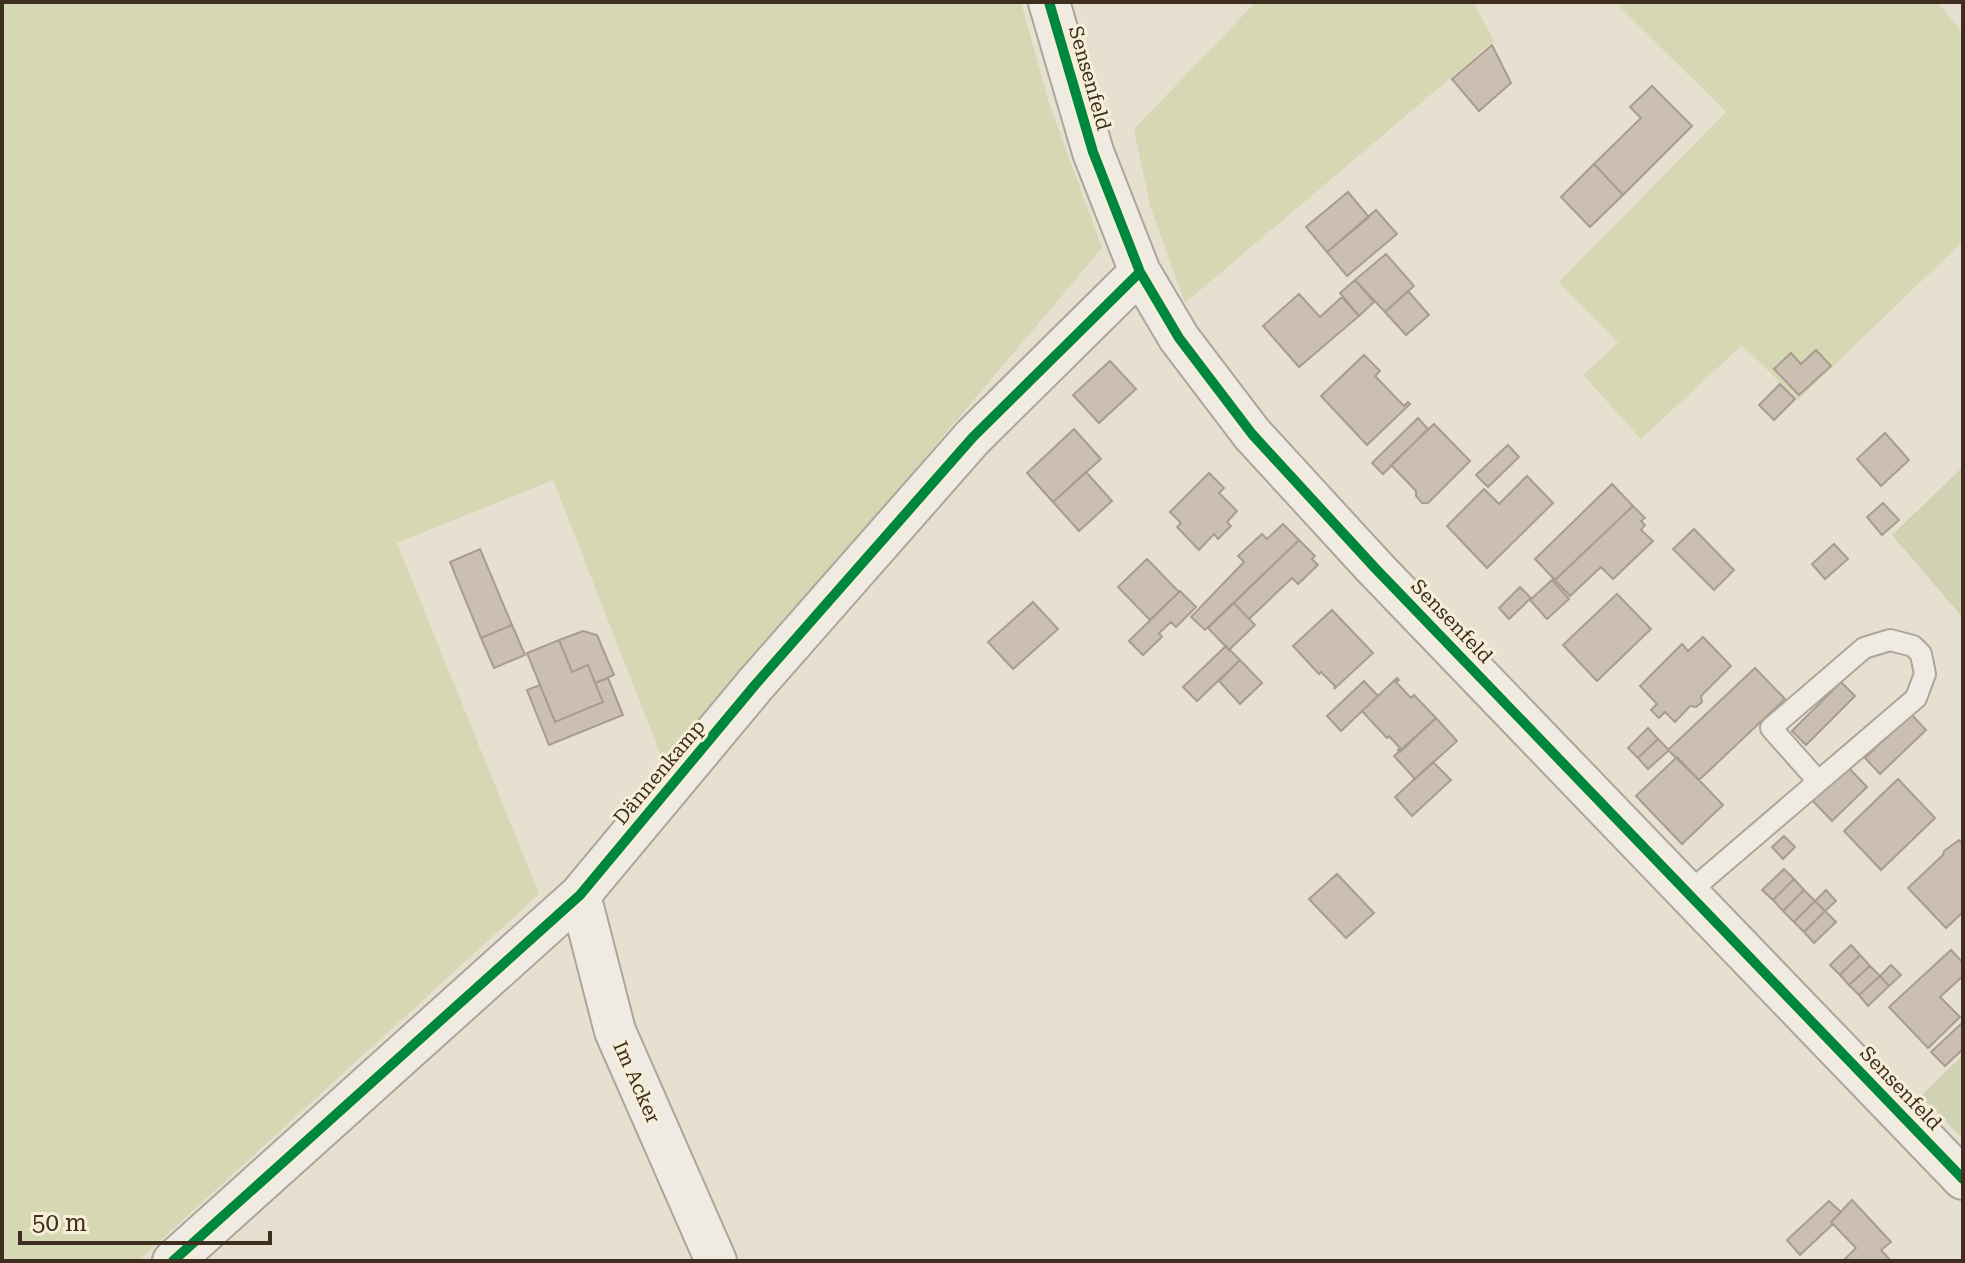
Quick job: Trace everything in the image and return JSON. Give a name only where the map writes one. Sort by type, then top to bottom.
[{"type":"street","name":"Sensenfeld","points":[[1049,2],[1093,152],[1140,272],[1179,338],[1252,434],[1375,568],[1688,893],[1960,1169]]},
{"type":"street","name":"Dännenkamp","points":[[173,1261],[580,895],[755,685],[973,437],[1140,272]]},
{"type":"street","name":"Im Acker","points":[[580,895],[615,1031],[716,1261]]},
{"type":"lane","points":[[1688,893],[1916,698],[1925,674],[1921,654],[1913,646],[1890,640],[1864,648],[1771,728],[1818,781]]},
{"type":"green space","points":[[2,2],[1021,2],[1048,100],[1102,248],[665,766],[553,480],[397,543],[539,894],[138,1261],[2,1261]]},
{"type":"green space","points":[[1256,2],[1473,2],[1494,41],[1185,303],[1150,206],[1134,129]]},
{"type":"green space","points":[[1937,2],[1963,33],[1963,241],[1798,400],[1742,345],[1641,439],[1583,375],[1618,343],[1559,282],[1726,112],[1617,4]]},
{"type":"green space","points":[[1963,467],[1963,618],[1892,535]]},
{"type":"green space","points":[[1963,1055],[1963,1139],[1921,1096]]},
{"type":"building","points":[[1492,45],[1511,83],[1479,111],[1452,79]]},
{"type":"building","points":[[1652,86],[1692,126],[1623,195],[1594,164],[1641,118],[1630,107]]},
{"type":"building","points":[[1594,164],[1623,195],[1590,227],[1561,197]]},
{"type":"building","points":[[1348,192],[1369,217],[1327,252],[1306,227]]},
{"type":"building","points":[[1376,210],[1397,234],[1347,276],[1327,252]]},
{"type":"building","points":[[1386,254],[1414,286],[1385,312],[1355,280]]},
{"type":"building","points":[[1355,280],[1374,302],[1359,316],[1340,293]]},
{"type":"building","points":[[1408,291],[1429,315],[1406,335],[1385,312]]},
{"type":"building","points":[[1299,294],[1320,317],[1342,297],[1359,316],[1299,367],[1263,326]]},
{"type":"building","points":[[1816,350],[1831,366],[1799,395],[1774,369],[1791,353],[1801,364]]},
{"type":"building","points":[[1364,355],[1380,371],[1375,376],[1404,406],[1408,402],[1410,404],[1367,445],[1321,396]]},
{"type":"building","points":[[1110,361],[1136,389],[1099,423],[1073,395]]},
{"type":"building","points":[[1780,384],[1795,399],[1774,420],[1759,405]]},
{"type":"building","points":[[1418,418],[1428,429],[1383,474],[1372,463]]},
{"type":"building","points":[[1434,424],[1470,461],[1428,503],[1422,503],[1416,491],[1391,465]]},
{"type":"building","points":[[1074,429],[1101,459],[1053,502],[1027,473]]},
{"type":"building","points":[[1885,433],[1909,460],[1881,486],[1857,459]]},
{"type":"building","points":[[1508,445],[1519,457],[1488,487],[1476,475]]},
{"type":"building","points":[[1086,472],[1112,501],[1079,531],[1053,502]]},
{"type":"building","points":[[1209,473],[1224,488],[1219,493],[1237,511],[1227,522],[1231,526],[1218,539],[1214,534],[1199,550],[1177,527],[1181,523],[1170,512]]},
{"type":"building","points":[[1527,476],[1553,503],[1487,568],[1447,526],[1484,489],[1499,504]]},
{"type":"building","points":[[1612,484],[1633,506],[1555,580],[1535,559]]},
{"type":"building","points":[[1883,503],[1899,520],[1882,535],[1867,517]]},
{"type":"building","points":[[1633,506],[1645,518],[1641,521],[1645,525],[1641,530],[1653,541],[1613,579],[1601,567],[1570,596],[1555,580]]},
{"type":"building","points":[[1283,524],[1299,540],[1205,630],[1191,617],[1244,562],[1238,556],[1262,534],[1267,539]]},
{"type":"building","points":[[1694,529],[1734,570],[1714,590],[1673,549]]},
{"type":"building","points":[[1299,540],[1315,556],[1312,559],[1318,565],[1298,584],[1292,578],[1249,619],[1234,603]]},
{"type":"building","points":[[1834,544],[1848,559],[1825,579],[1812,564]]},
{"type":"building","points":[[480,549],[512,625],[481,638],[450,562]]},
{"type":"building","points":[[1147,559],[1179,592],[1150,620],[1118,587]]},
{"type":"building","points":[[1552,580],[1569,599],[1547,619],[1530,600]]},
{"type":"building","points":[[1520,587],[1531,598],[1509,619],[1499,608]]},
{"type":"building","points":[[1180,591],[1196,607],[1176,627],[1171,622],[1159,633],[1162,637],[1143,655],[1129,641]]},
{"type":"building","points":[[1617,594],[1651,629],[1597,681],[1563,645]]},
{"type":"building","points":[[1033,602],[1058,629],[1013,669],[988,642]]},
{"type":"building","points":[[1234,603],[1255,625],[1229,650],[1208,628]]},
{"type":"building","points":[[1332,610],[1373,653],[1334,689],[1335,686],[1293,646]]},
{"type":"building","points":[[512,625],[525,655],[494,668],[481,638]]},
{"type":"building","points":[[583,631],[597,635],[614,675],[595,683],[588,665],[572,672],[559,640]]},
{"type":"building","points":[[1703,637],[1731,666],[1701,696],[1702,702],[1696,707],[1690,706],[1675,722],[1665,712],[1659,718],[1651,710],[1657,704],[1640,686],[1682,644],[1688,651]]},
{"type":"building","points":[[559,640],[572,672],[588,665],[603,702],[555,722],[527,653]]},
{"type":"building","points":[[1226,646],[1240,660],[1197,701],[1183,687]]},
{"type":"building","points":[[1240,660],[1262,683],[1240,704],[1219,681]]},
{"type":"building","points":[[1755,668],[1785,699],[1699,780],[1668,750]]},
{"type":"building","points":[[608,678],[623,715],[549,745],[527,690],[540,685],[555,722],[603,702],[595,683]]},
{"type":"building","points":[[1397,678],[1399,680],[1396,682],[1411,698],[1414,695],[1436,718],[1400,752],[1389,736],[1387,738],[1362,711]]},
{"type":"building","points":[[1364,681],[1378,696],[1341,731],[1327,716]]},
{"type":"building","points":[[1841,682],[1855,696],[1806,745],[1792,731]]},
{"type":"building","points":[[1911,714],[1926,730],[1880,774],[1865,758]]},
{"type":"building","points":[[1436,718],[1457,741],[1415,779],[1394,756]]},
{"type":"building","points":[[1648,728],[1658,739],[1638,758],[1628,748]]},
{"type":"building","points":[[1658,739],[1669,750],[1648,769],[1638,758]]},
{"type":"building","points":[[1677,757],[1723,805],[1682,844],[1636,796]]},
{"type":"building","points":[[1433,762],[1451,780],[1412,816],[1395,797]]},
{"type":"building","points":[[1846,765],[1867,787],[1832,821],[1811,799]]},
{"type":"building","points":[[1898,779],[1935,818],[1881,870],[1844,831]]},
{"type":"building","points":[[1784,836],[1795,847],[1783,859],[1772,847]]},
{"type":"building","points":[[1959,840],[1963,844],[1963,912],[1946,928],[1908,888]]},
{"type":"building","points":[[1784,869],[1794,879],[1773,900],[1762,890]]},
{"type":"building","points":[[1337,874],[1374,913],[1346,938],[1309,899]]},
{"type":"building","points":[[1794,879],[1804,890],[1783,911],[1773,900]]},
{"type":"building","points":[[1804,890],[1815,901],[1794,922],[1783,911]]},
{"type":"building","points":[[1826,890],[1836,901],[1825,911],[1815,901]]},
{"type":"building","points":[[1815,901],[1825,911],[1804,932],[1794,922]]},
{"type":"building","points":[[1825,911],[1836,922],[1814,943],[1804,932]]},
{"type":"building","points":[[1851,945],[1860,955],[1840,975],[1830,965]]},
{"type":"building","points":[[1951,950],[1963,963],[1963,976],[1940,997],[1960,1017],[1928,1048],[1889,1007]]},
{"type":"building","points":[[1860,955],[1870,966],[1849,985],[1840,975]]},
{"type":"building","points":[[1891,965],[1901,975],[1889,986],[1880,976]]},
{"type":"building","points":[[1870,966],[1880,976],[1859,995],[1849,985]]},
{"type":"building","points":[[1880,976],[1889,986],[1868,1006],[1859,995]]},
{"type":"building","points":[[1963,1022],[1963,1049],[1945,1066],[1931,1052]]},
{"type":"building","points":[[1852,1200],[1891,1242],[1881,1250],[1891,1261],[1843,1261],[1856,1248],[1831,1222]]},
{"type":"building","points":[[1829,1201],[1841,1212],[1831,1222],[1833,1224],[1800,1255],[1787,1240]]},
{"type":"cycle path","points":[[1049,2],[1093,152],[1140,272],[1179,338],[1252,434],[1375,568],[1963,1179]]},
{"type":"cycle path","points":[[173,1261],[580,895],[755,685],[973,437],[1140,272]]}]
